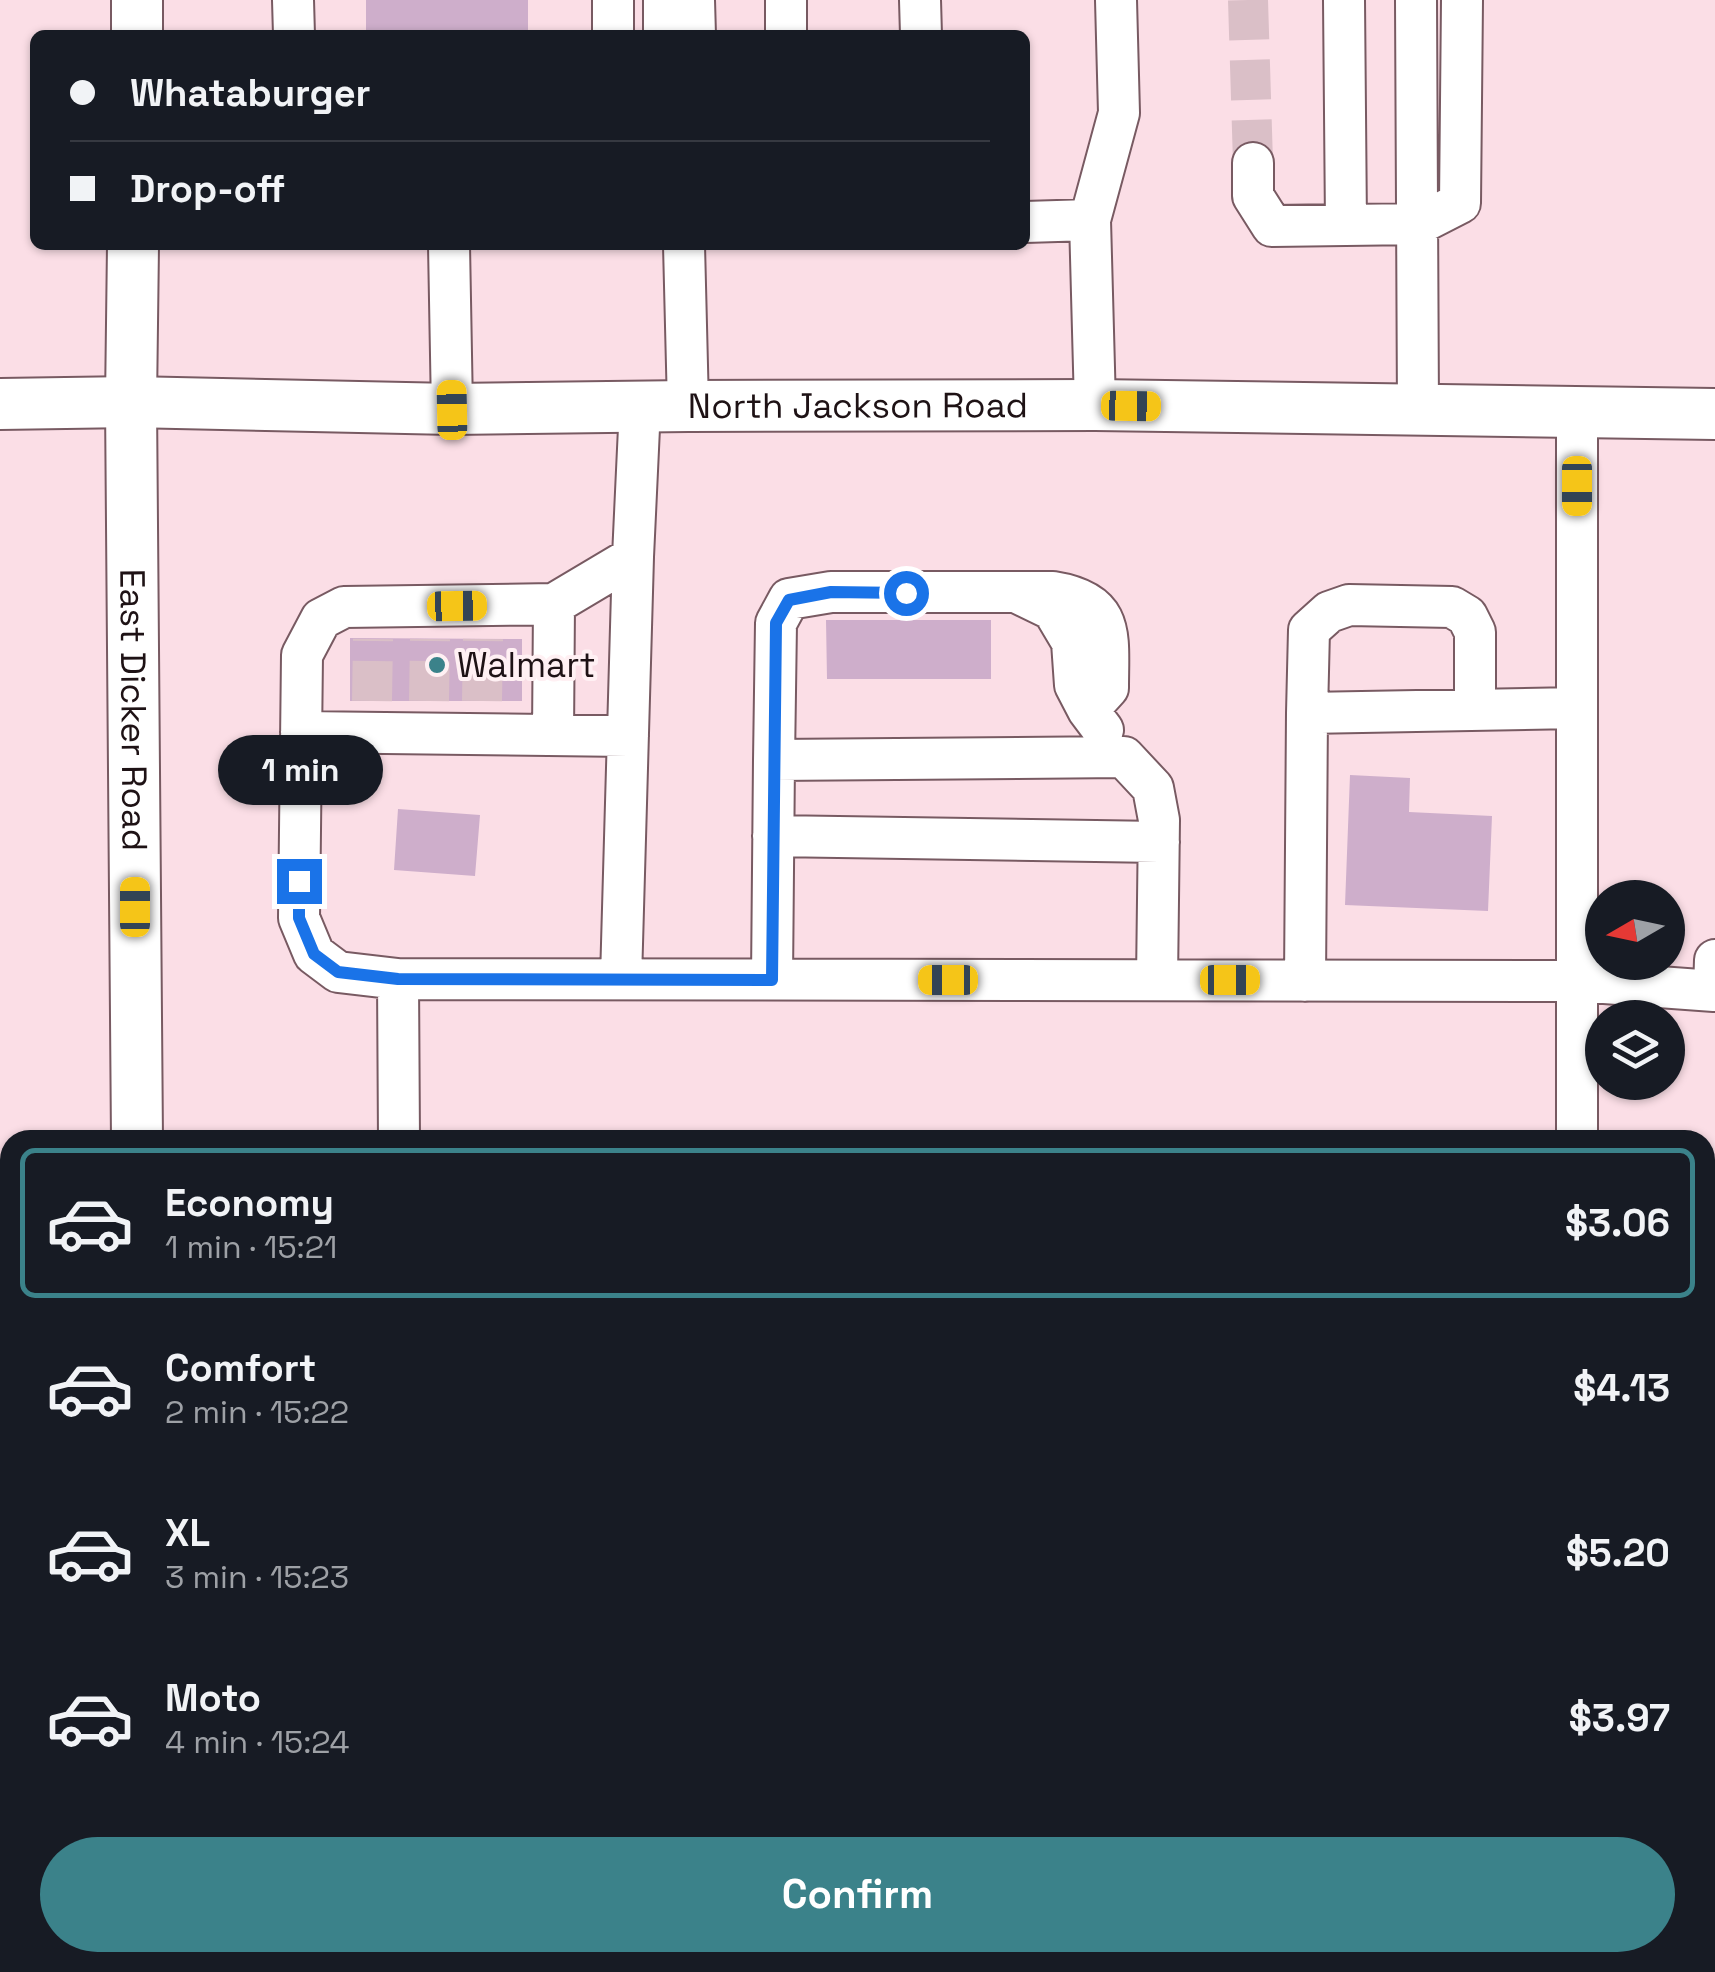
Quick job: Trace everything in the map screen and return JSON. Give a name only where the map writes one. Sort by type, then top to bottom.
[{"type":"main road","points":[[136,30],[137,0]]},
{"type":"main road","name":"East Dicker Road","points":[[133,250],[137,1130]]},
{"type":"main road","name":"North Jackson Road","points":[[0,404],[131,402],[452,410],[1095,405],[1715,414]]},
{"type":"lane","points":[[294,0],[294,30]]},
{"type":"lane","points":[[613,0],[613,30]]},
{"type":"lane","points":[[664,0],[664,30]]},
{"type":"lane","points":[[694,0],[695,30]]},
{"type":"lane","points":[[722,0],[722,30]]},
{"type":"lane","points":[[786,0],[786,30]]},
{"type":"lane","points":[[920,0],[920,30]]},
{"type":"lane","points":[[1095,405],[1090,220],[1119,113],[1116,0]]},
{"type":"lane","points":[[1344,0],[1346,225]]},
{"type":"lane","points":[[1416,0],[1430,219]]},
{"type":"lane","points":[[1418,410],[1439,0]]},
{"type":"lane","points":[[1253,163],[1253,196],[1272,226],[1430,219],[1460,204],[1462,0]]},
{"type":"lane","points":[[1030,222],[1090,220]]},
{"type":"lane","points":[[449,250],[452,410]]},
{"type":"lane","points":[[622,980],[633,557],[664,406],[683,250]]},
{"type":"lane","points":[[1576,1130],[1577,412]]},
{"type":"lane","points":[[633,557],[554,604],[483,622],[373,623],[344,607],[321,619],[302,655],[300,732],[299,918],[314,954],[338,972],[398,979],[1577,981],[1714,991],[1715,960]]},
{"type":"lane","points":[[772,980],[776,623],[789,600],[831,592],[1020,594],[1053,610],[1072,642],[1076,685],[1088,710],[1153,788],[1159,820],[1157,980]]},
{"type":"lane","points":[[552,736],[554,604]]},
{"type":"lane","points":[[1304,981],[1309,630],[1329,612],[1349,605],[1452,607],[1467,616],[1475,632],[1475,710]]},
{"type":"lane","points":[[1307,713],[1577,708]]},
{"type":"lane","points":[[300,732],[371,717],[482,718],[552,736],[628,736]]},
{"type":"lane","points":[[774,760],[1124,757]]},
{"type":"lane","points":[[773,836],[1159,842]]},
{"type":"lane","points":[[398,979],[399,1130]]},
{"type":"building","points":[[366,0],[528,0],[528,30],[366,30]]},
{"type":"building","points":[[826,620],[991,620],[991,679],[827,679]]},
{"type":"building","points":[[350,638],[522,639],[522,701],[350,701]]},
{"type":"building","points":[[1350,775],[1410,778],[1409,812],[1492,816],[1488,911],[1345,905]]},
{"type":"building","points":[[398,809],[480,815],[475,876],[394,870]]},
{"type":"tunnel","points":[[1248,0],[1253,163]]},
{"type":"tunnel","points":[[372,701],[373,639]]},
{"type":"tunnel","points":[[429,701],[430,639]]},
{"type":"tunnel","points":[[482,701],[483,639]]},
{"type":"place","name":"Walmart","points":[[437,665]]},
{"type":"route","points":[[299,881],[299,918],[314,954],[338,972],[398,979],[772,980],[776,623],[789,600],[831,592],[906,593]]}]
